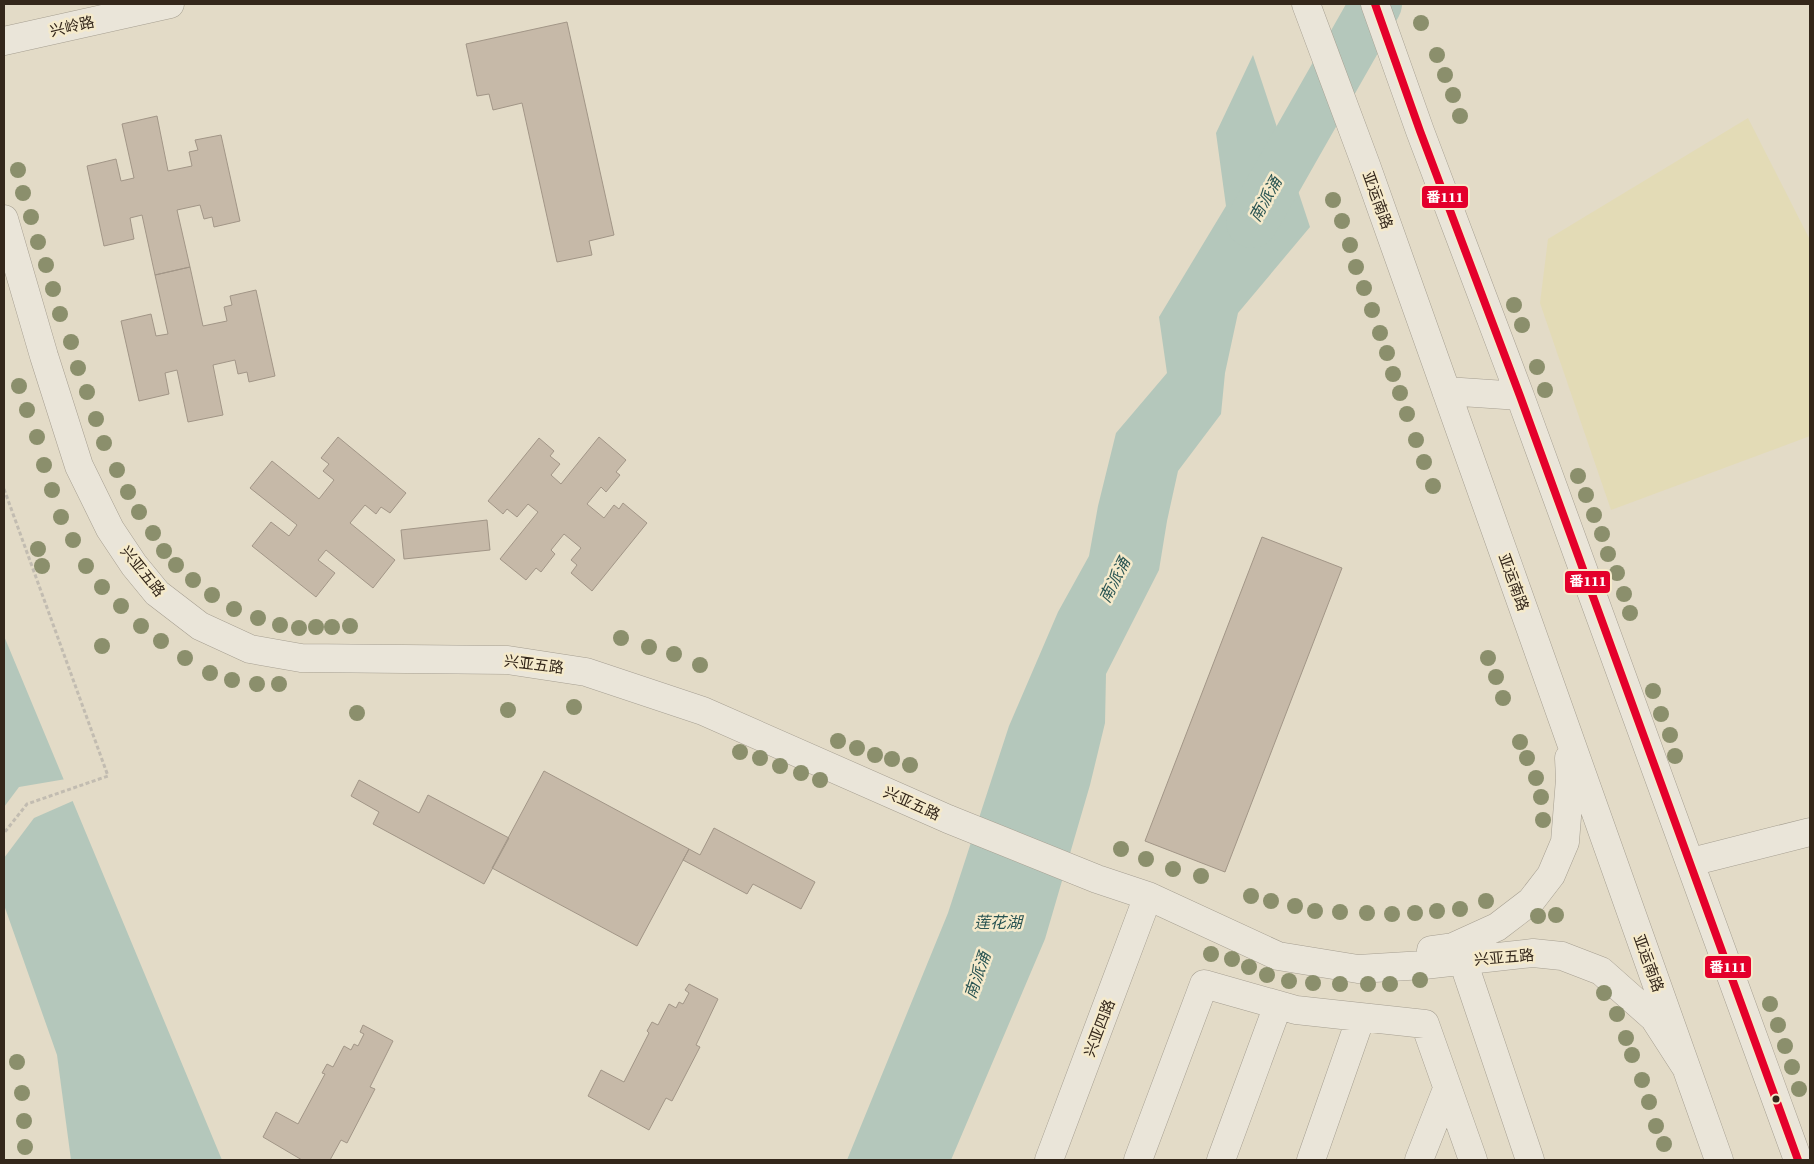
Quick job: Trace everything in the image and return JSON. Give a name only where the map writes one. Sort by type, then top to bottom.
[{"type":"street","name":"兴岭路","points":[[4,41],[170,4]]},
{"type":"street","name":"亚运南路","points":[[1306,4],[1366,165],[1719,1160]]},
{"type":"street","points":[[1375,4],[1420,131],[1520,396],[1691,862],[1798,1160]]},
{"type":"street","name":"兴亚五路","points":[[4,219],[44,356],[79,466],[110,529],[134,565],[157,593],[200,626],[250,649],[301,658],[508,660],[586,672],[703,711],[948,819],[1096,879],[1148,896],[1278,956],[1358,969],[1424,966],[1533,953],[1562,956],[1601,971],[1654,1018],[1685,1066]]},
{"type":"street","points":[[1446,391],[1520,396]]},
{"type":"street","name":"兴亚五路","points":[[1278,956],[1399,954],[1453,947],[1497,927],[1531,901],[1551,875],[1565,842],[1570,779],[1568,736]]},
{"type":"street","points":[[1691,862],[1810,832]]},
{"type":"street","name":"兴亚四路","points":[[1049,1160],[1148,896]]},
{"type":"street","points":[[1463,961],[1530,1160]]},
{"type":"street","points":[[1138,1160],[1204,984],[1296,1010],[1425,1024],[1472,1160]]},
{"type":"street","points":[[1221,1160],[1278,1005]]},
{"type":"street","points":[[1311,1160],[1361,1017]]},
{"type":"street","points":[[1419,1160],[1447,1089]]},
{"type":"path","points":[[4,489],[108,776],[27,804],[4,833]]},
{"type":"shaded area","points":[[1748,118],[1810,240],[1810,436],[1611,510],[1540,303],[1548,239]]},
{"type":"water","name":"莲花湖","points":[[1253,55],[1310,227],[1238,313],[1225,373],[1221,414],[1178,471],[1159,570],[1106,674],[1105,723],[1090,785],[1045,939],[951,1160],[847,1160],[948,913],[1009,726],[1058,612],[1089,556],[1098,506],[1116,433],[1167,373],[1159,317],[1226,206],[1216,133]]},
{"type":"water","points":[[4,636],[222,1160],[71,1160],[57,1055],[4,905]]},
{"type":"pier","points":[[66,779],[75,800],[34,818],[4,858],[4,807],[19,787]]},
{"type":"building","points":[[567,22],[614,235],[589,241],[592,255],[557,262],[522,103],[493,110],[489,94],[477,96],[466,44]]},
{"type":"building","points":[[157,116],[168,171],[192,166],[189,152],[198,150],[195,140],[221,135],[240,221],[214,227],[212,217],[204,219],[200,205],[177,210],[190,267],[155,275],[142,215],[130,218],[134,239],[104,246],[87,166],[116,159],[121,181],[134,178],[122,124]]},
{"type":"building","points":[[190,267],[203,326],[227,321],[224,307],[232,305],[230,296],[256,290],[275,376],[249,382],[247,372],[238,374],[235,360],[213,365],[223,415],[188,422],[177,370],[165,373],[169,394],[139,401],[121,321],[151,314],[156,336],[168,334],[155,275]]},
{"type":"building","points":[[338,437],[406,493],[390,513],[381,507],[376,514],[365,505],[350,523],[395,560],[373,588],[326,550],[318,560],[335,573],[316,597],[252,546],[271,522],[289,536],[297,525],[250,488],[272,461],[319,499],[334,480],[323,471],[329,464],[321,458]]},
{"type":"building","points":[[599,437],[626,460],[616,472],[620,475],[606,492],[601,487],[587,504],[604,518],[614,505],[619,509],[623,503],[647,523],[592,591],[571,573],[577,565],[571,560],[581,548],[564,534],[551,550],[555,554],[541,572],[536,568],[526,580],[500,559],[538,512],[528,504],[517,517],[507,509],[503,514],[488,501],[539,438],[554,451],[550,456],[560,464],[551,475],[561,484]]},
{"type":"building","points":[[487,520],[490,550],[404,559],[401,530]]},
{"type":"building","points":[[1262,537],[1342,568],[1225,872],[1145,841]]},
{"type":"building","points":[[544,771],[689,849],[637,946],[492,868]]},
{"type":"building","points":[[359,780],[419,813],[428,795],[509,838],[484,884],[373,824],[379,812],[351,796]]},
{"type":"building","points":[[714,828],[815,882],[801,909],[753,884],[747,894],[683,860],[689,849],[700,855]]},
{"type":"building","points":[[689,984],[718,999],[696,1045],[700,1047],[672,1101],[666,1098],[649,1130],[588,1096],[601,1070],[624,1082],[649,1033],[647,1031],[652,1022],[658,1025],[669,1004],[676,1008],[679,1002],[683,1004],[689,993],[685,990]]},
{"type":"building","points":[[363,1025],[393,1041],[370,1087],[375,1089],[347,1143],[341,1140],[330,1160],[302,1160],[263,1137],[276,1112],[298,1124],[325,1074],[322,1073],[327,1064],[333,1067],[344,1046],[351,1050],[354,1044],[358,1046],[364,1034],[360,1032]]},
{"type":"waterway","name":"南派涌","points":[[1252,222],[1376,4]]},
{"type":"transit line","name":"番111","points":[[1375,4],[1798,1160]]}]
